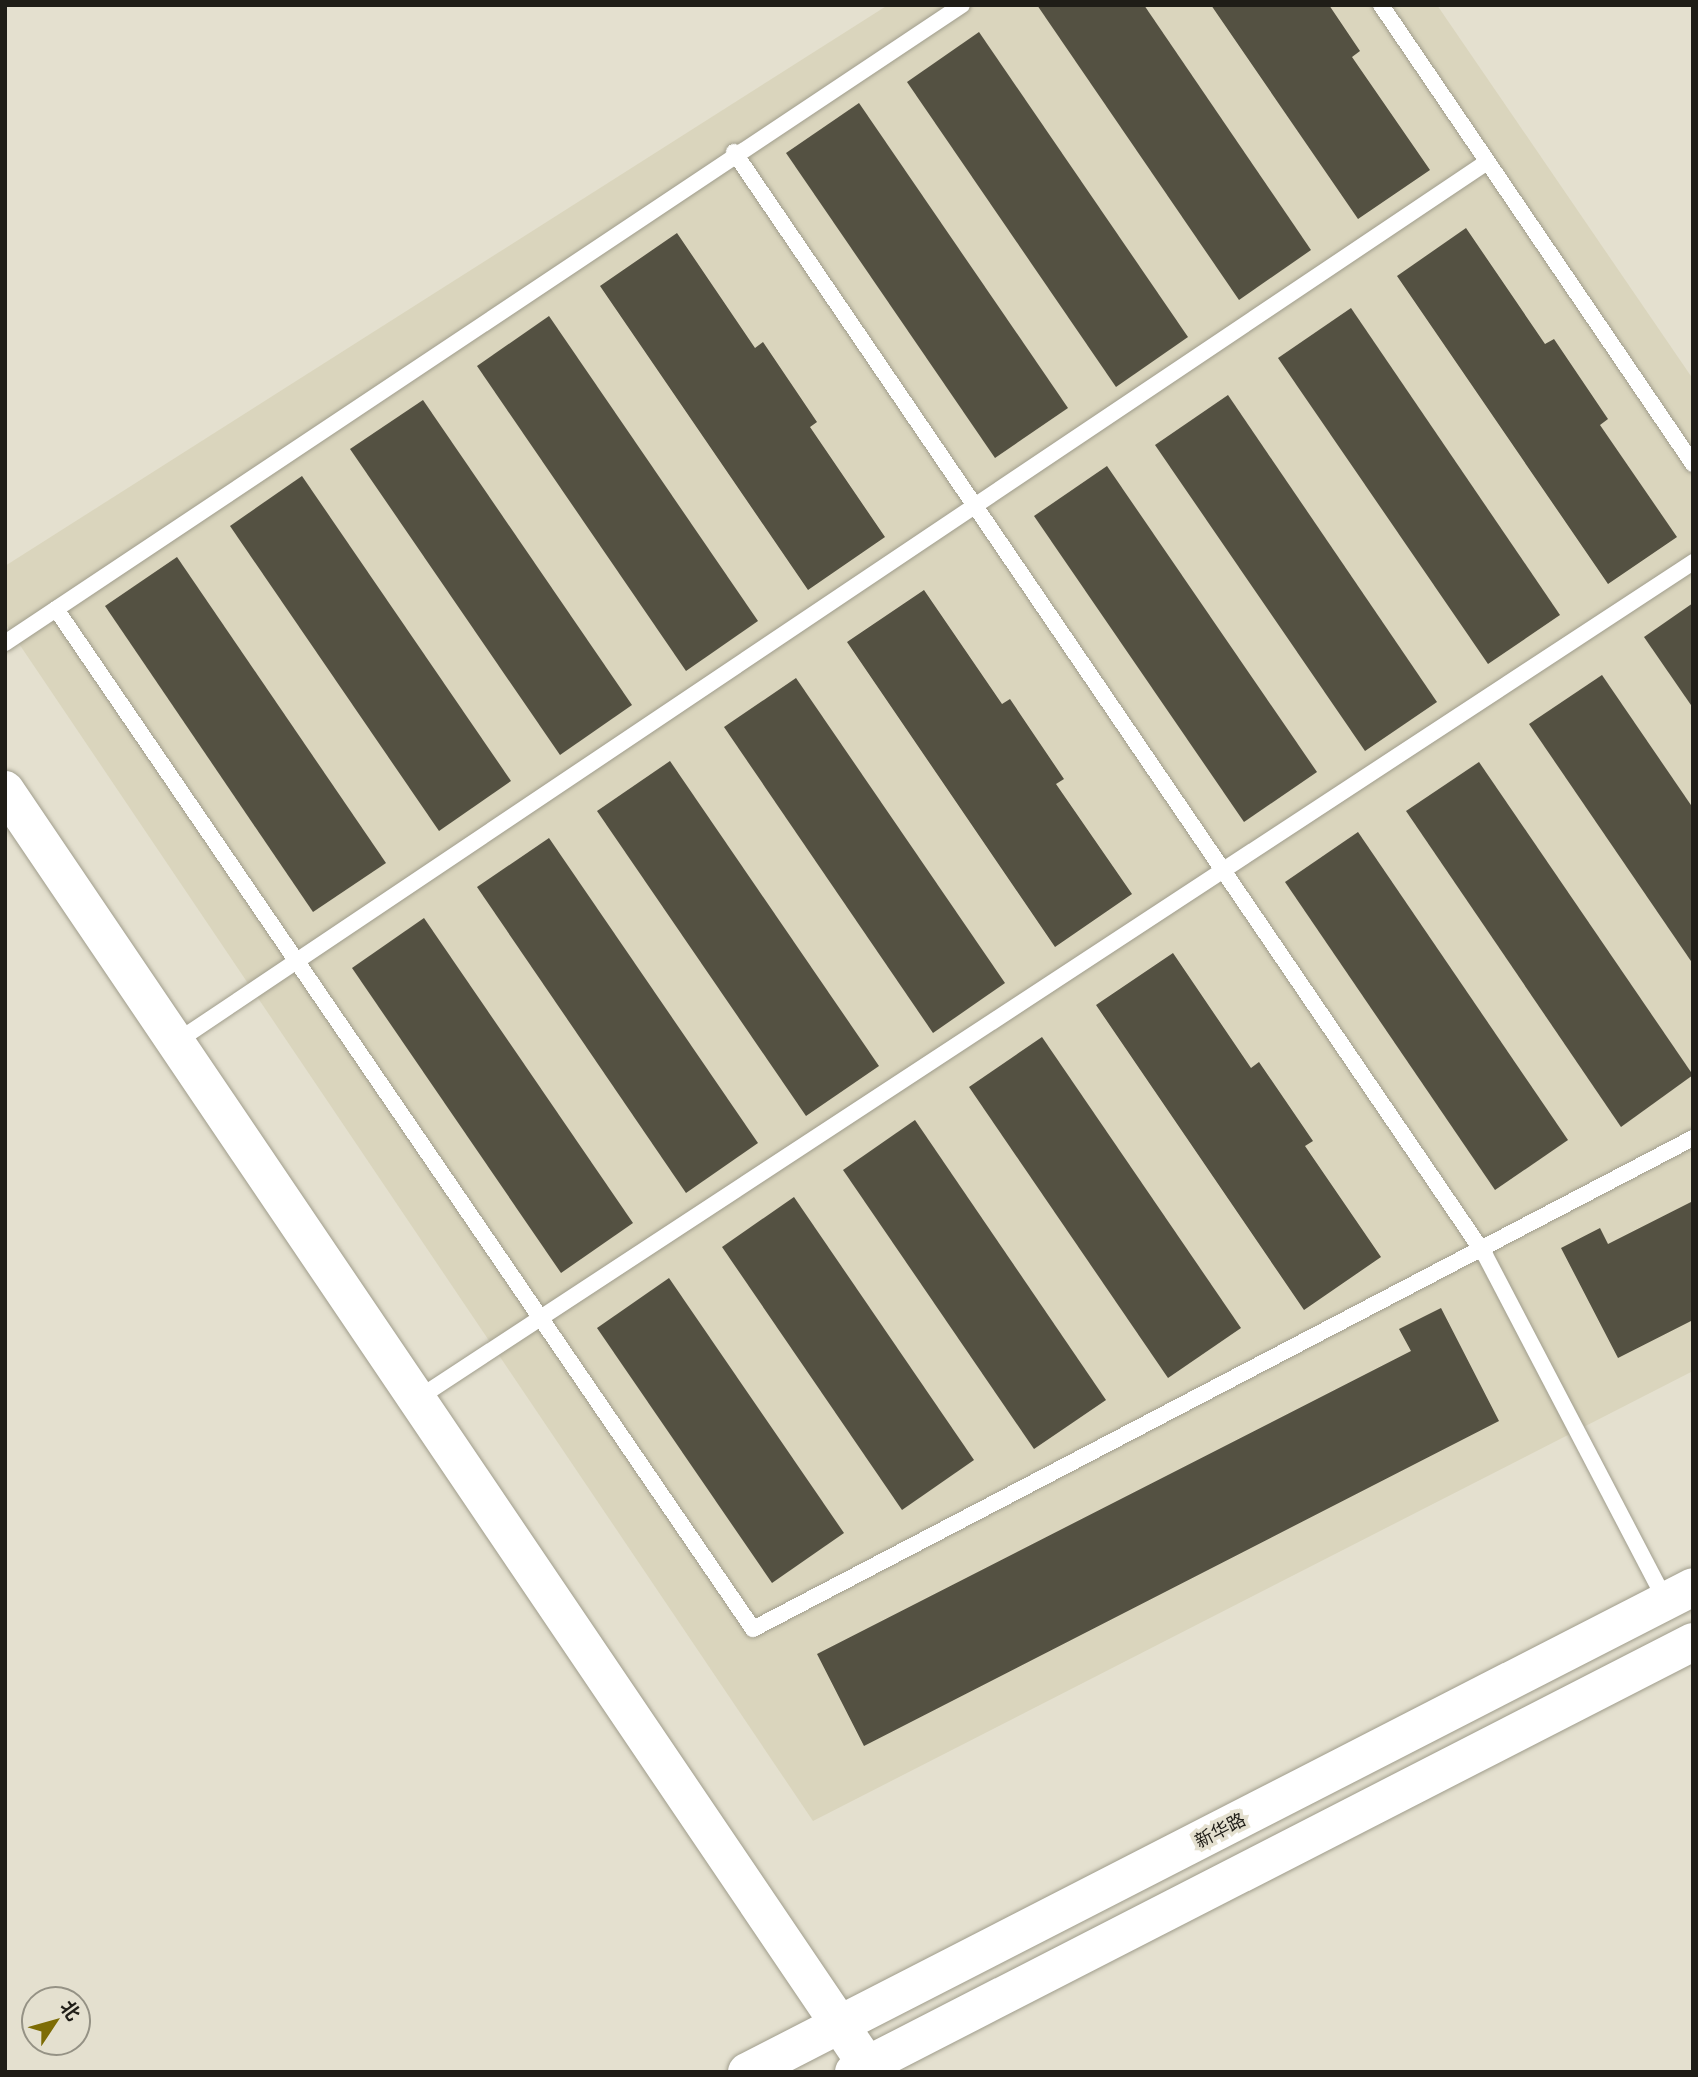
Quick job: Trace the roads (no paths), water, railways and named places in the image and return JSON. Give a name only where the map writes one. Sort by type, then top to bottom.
[{"type":"main road","points":[[5,790],[839,2025],[860,2068],[1693,1642]]},
{"type":"main road","name":"新华路","points":[[747,2072],[1679,1594]]},
{"type":"lane","points":[[5,643],[734,152],[962,5]]},
{"type":"lane","points":[[1381,5],[1693,464]]},
{"type":"lane","points":[[734,152],[1481,1249],[1679,1594]]},
{"type":"lane","points":[[176,1042],[1487,162]]},
{"type":"lane","points":[[417,1399],[1693,562]]},
{"type":"lane","points":[[56,609],[753,1629],[1693,1138]]}]
